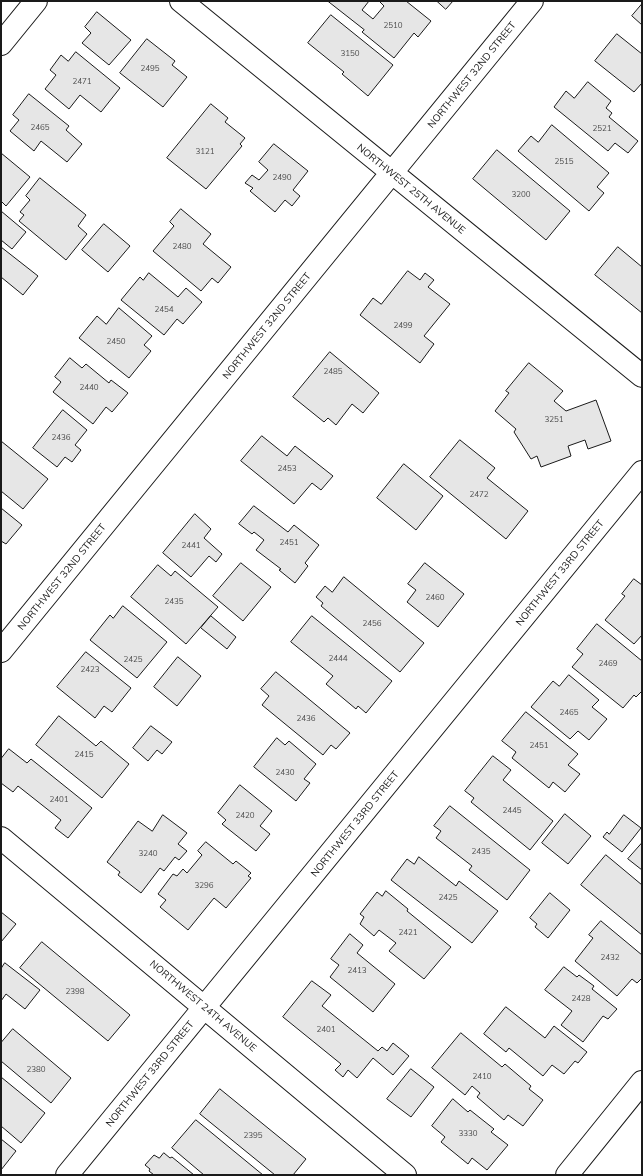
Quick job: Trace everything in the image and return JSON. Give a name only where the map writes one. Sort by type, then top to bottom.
[{"type":"street","points":[[1,44],[36,1]]},
{"type":"street","name":"NORTHWEST 25TH AVENUE","points":[[180,1],[642,376]]},
{"type":"street","name":"NORTHWEST 32ND STREET","points":[[1,651],[532,1]]},
{"type":"street","name":"NORTHWEST 33RD STREET","points":[[67,1175],[642,472]]},
{"type":"street","name":"NORTHWEST 24TH AVENUE","points":[[1,838],[405,1175]]},
{"type":"street","points":[[567,1175],[642,1082]]},
{"type":"building","points":[[328,1],[369,1],[362,10],[373,19],[384,6],[379,1],[406,1],[431,21],[418,37],[414,33],[394,58],[362,32],[364,30]]},
{"type":"building","points":[[437,1],[453,1],[446,9]]},
{"type":"building","points":[[642,4],[642,25],[632,16]]},
{"type":"building","points":[[97,12],[131,40],[109,65],[82,43],[91,33],[85,27]]},
{"type":"building","points":[[331,15],[393,65],[368,96],[342,74],[344,72],[308,43]]},
{"type":"building","points":[[617,34],[642,54],[642,83],[634,92],[595,61]]},
{"type":"building","points":[[147,39],[175,61],[172,65],[187,77],[163,107],[120,73]]},
{"type":"building","points":[[76,52],[120,88],[101,112],[80,95],[69,109],[45,89],[56,75],[50,70],[61,55],[68,61]]},
{"type":"building","points":[[588,82],[611,101],[606,108],[612,113],[609,117],[638,141],[628,153],[615,143],[608,151],[554,107],[566,91],[574,98]]},
{"type":"building","points":[[29,94],[69,126],[66,130],[82,144],[67,162],[41,141],[34,151],[10,131],[19,120],[13,115]]},
{"type":"building","points":[[211,104],[228,118],[225,122],[245,138],[240,144],[242,146],[206,189],[167,158]]},
{"type":"building","points":[[552,125],[609,173],[597,187],[604,193],[589,211],[518,151],[531,136],[538,142]]},
{"type":"building","points":[[274,144],[308,171],[293,190],[300,196],[292,206],[285,200],[275,212],[250,191],[253,188],[245,183],[252,175],[259,180],[268,170],[259,162]]},
{"type":"building","points":[[497,150],[570,211],[546,240],[473,179]]},
{"type":"building","points":[[1,153],[30,177],[6,206],[1,201]]},
{"type":"building","points":[[40,178],[86,215],[78,226],[87,234],[66,260],[19,221],[24,215],[20,212],[30,200],[26,196]]},
{"type":"building","points":[[181,209],[211,234],[203,244],[231,267],[218,283],[212,278],[201,291],[153,251],[174,226],[170,222]]},
{"type":"building","points":[[1,211],[26,232],[12,249],[1,240]]},
{"type":"building","points":[[104,224],[130,246],[108,272],[82,250]]},
{"type":"building","points":[[1,247],[38,276],[23,295],[1,277]]},
{"type":"building","points":[[618,247],[642,267],[642,313],[595,275]]},
{"type":"building","points":[[408,271],[420,280],[425,273],[434,280],[428,287],[450,304],[424,336],[434,344],[420,363],[360,315],[373,298],[381,304]]},
{"type":"building","points":[[149,273],[178,297],[186,288],[202,302],[183,324],[177,319],[164,335],[121,300],[140,277],[143,280]]},
{"type":"building","points":[[119,308],[152,336],[144,345],[151,351],[129,378],[79,338],[97,316],[106,324]]},
{"type":"building","points":[[330,352],[379,393],[363,413],[352,404],[336,425],[328,418],[324,422],[293,397]]},
{"type":"building","points":[[70,358],[82,368],[86,364],[109,383],[111,380],[128,393],[112,412],[106,407],[93,424],[53,392],[61,382],[55,377]]},
{"type":"building","points":[[529,363],[563,391],[554,401],[566,411],[596,400],[611,441],[588,449],[585,440],[568,446],[571,456],[541,467],[537,456],[531,459],[514,432],[516,429],[495,411],[509,393],[506,391]]},
{"type":"building","points":[[63,410],[87,430],[75,445],[81,450],[72,462],[65,457],[57,467],[33,448]]},
{"type":"building","points":[[262,436],[287,456],[295,446],[333,476],[321,490],[312,483],[294,504],[241,461]]},
{"type":"building","points":[[460,440],[495,468],[487,478],[528,511],[506,539],[430,477]]},
{"type":"building","points":[[1,441],[48,479],[23,509],[1,491]]},
{"type":"building","points":[[404,464],[443,496],[416,530],[377,498]]},
{"type":"building","points":[[254,506],[288,532],[294,525],[319,545],[305,563],[308,566],[295,583],[279,570],[281,569],[256,550],[264,540],[254,532],[252,534],[239,524]]},
{"type":"building","points":[[1,508],[22,525],[6,544],[1,541]]},
{"type":"building","points":[[195,514],[211,529],[204,538],[222,554],[216,562],[209,556],[191,577],[163,553]]},
{"type":"building","points":[[241,563],[271,587],[243,621],[213,596]]},
{"type":"building","points":[[425,563],[464,594],[438,627],[407,602],[416,590],[408,584]]},
{"type":"building","points":[[158,565],[171,576],[175,571],[218,607],[186,644],[131,597]]},
{"type":"building","points":[[344,577],[424,643],[400,672],[321,606],[323,603],[316,597],[325,586],[332,592]]},
{"type":"building","points":[[634,579],[642,585],[642,635],[634,644],[605,620],[625,596],[622,594]]},
{"type":"building","points":[[123,606],[167,642],[137,678],[90,640],[110,615],[113,618]]},
{"type":"building","points":[[211,616],[236,637],[227,649],[201,628]]},
{"type":"building","points":[[312,616],[392,681],[366,713],[358,706],[356,709],[326,684],[333,676],[291,642]]},
{"type":"building","points":[[597,624],[642,661],[642,691],[636,697],[634,695],[623,708],[572,667],[583,654],[577,649]]},
{"type":"building","points":[[86,652],[131,688],[112,712],[104,706],[95,718],[57,687]]},
{"type":"building","points":[[178,657],[201,676],[177,706],[154,687]]},
{"type":"building","points":[[276,672],[350,733],[336,749],[331,745],[323,755],[262,705],[269,696],[261,689]]},
{"type":"building","points":[[569,675],[599,700],[592,707],[607,719],[589,740],[578,731],[570,739],[531,707],[553,681],[559,686]]},
{"type":"building","points":[[526,712],[578,754],[568,765],[580,774],[565,792],[553,782],[549,788],[512,758],[516,752],[502,741]]},
{"type":"building","points":[[59,716],[96,746],[101,741],[129,764],[102,798],[36,745]]},
{"type":"building","points":[[151,726],[172,742],[162,754],[157,750],[148,761],[133,748]]},
{"type":"building","points":[[277,738],[285,745],[289,741],[316,764],[304,779],[310,783],[296,801],[254,767]]},
{"type":"building","points":[[9,749],[27,763],[31,759],[92,808],[68,838],[55,828],[61,820],[18,786],[13,792],[1,783],[1,759]]},
{"type":"building","points":[[493,756],[511,770],[503,780],[553,821],[530,850],[471,802],[474,798],[465,791]]},
{"type":"building","points":[[240,785],[272,811],[260,826],[270,834],[256,851],[222,824],[226,820],[218,813]]},
{"type":"building","points":[[450,806],[530,870],[507,900],[469,870],[472,866],[436,838],[441,831],[434,826]]},
{"type":"building","points":[[565,814],[591,836],[568,864],[542,843]]},
{"type":"building","points":[[163,815],[187,833],[178,844],[187,851],[179,860],[175,857],[164,871],[160,868],[141,893],[118,875],[120,872],[107,862],[138,821],[152,831]]},
{"type":"building","points":[[624,815],[641,828],[622,852],[603,837],[607,832],[609,834]]},
{"type":"building","points":[[206,842],[233,864],[236,861],[251,873],[248,876],[251,878],[226,908],[214,898],[188,930],[160,907],[166,900],[158,894],[173,874],[177,876],[183,869],[187,873],[202,855],[198,851]]},
{"type":"building","points":[[642,843],[642,870],[628,859]]},
{"type":"building","points":[[606,855],[642,885],[642,935],[581,885]]},
{"type":"building","points":[[419,857],[456,886],[459,881],[498,911],[472,943],[391,880],[407,859],[414,864]]},
{"type":"building","points":[[386,891],[408,909],[407,911],[451,947],[424,979],[389,951],[396,943],[379,930],[374,936],[360,924],[364,917],[360,914],[377,892],[382,896]]},
{"type":"building","points":[[550,893],[570,910],[548,938],[535,927],[537,924],[530,918]]},
{"type":"building","points":[[1,912],[16,924],[1,942]]},
{"type":"building","points":[[601,921],[642,955],[642,978],[637,983],[632,979],[617,996],[575,961],[593,938],[589,935]]},
{"type":"building","points":[[350,934],[363,945],[357,953],[395,984],[373,1012],[330,977],[339,965],[331,959]]},
{"type":"building","points":[[42,942],[130,1015],[108,1041],[20,968]]},
{"type":"building","points":[[5,963],[40,990],[25,1009],[6,994],[1,1001],[1,969]]},
{"type":"building","points":[[564,967],[577,977],[579,975],[594,986],[592,989],[617,1009],[608,1019],[603,1016],[583,1042],[561,1025],[572,1011],[545,990]]},
{"type":"building","points":[[312,981],[331,995],[322,1006],[378,1051],[382,1047],[387,1051],[393,1043],[409,1056],[393,1075],[373,1058],[357,1078],[348,1070],[343,1077],[335,1070],[341,1064],[283,1017]]},
{"type":"building","points":[[506,1007],[545,1038],[554,1026],[587,1052],[578,1063],[575,1061],[564,1074],[552,1065],[543,1076],[509,1048],[506,1052],[484,1034]]},
{"type":"building","points":[[13,1029],[71,1078],[51,1103],[1,1061],[1,1043]]},
{"type":"building","points":[[461,1033],[502,1067],[505,1064],[531,1086],[529,1089],[543,1100],[523,1126],[508,1115],[504,1120],[477,1097],[480,1093],[472,1086],[465,1095],[432,1068]]},
{"type":"building","points":[[411,1069],[434,1087],[411,1117],[387,1099]]},
{"type":"building","points":[[1,1077],[45,1113],[21,1143],[1,1126]]},
{"type":"building","points":[[220,1089],[306,1159],[293,1175],[275,1175],[200,1114]]},
{"type":"building","points":[[453,1099],[468,1112],[470,1110],[494,1129],[491,1132],[508,1145],[487,1170],[472,1158],[468,1164],[441,1142],[445,1137],[432,1126]]},
{"type":"building","points":[[196,1120],[263,1175],[204,1175],[172,1148]]},
{"type":"building","points":[[1,1139],[16,1151],[1,1170]]},
{"type":"building","points":[[164,1153],[170,1158],[172,1157],[194,1175],[154,1175],[145,1165],[154,1155],[159,1158]]}]
